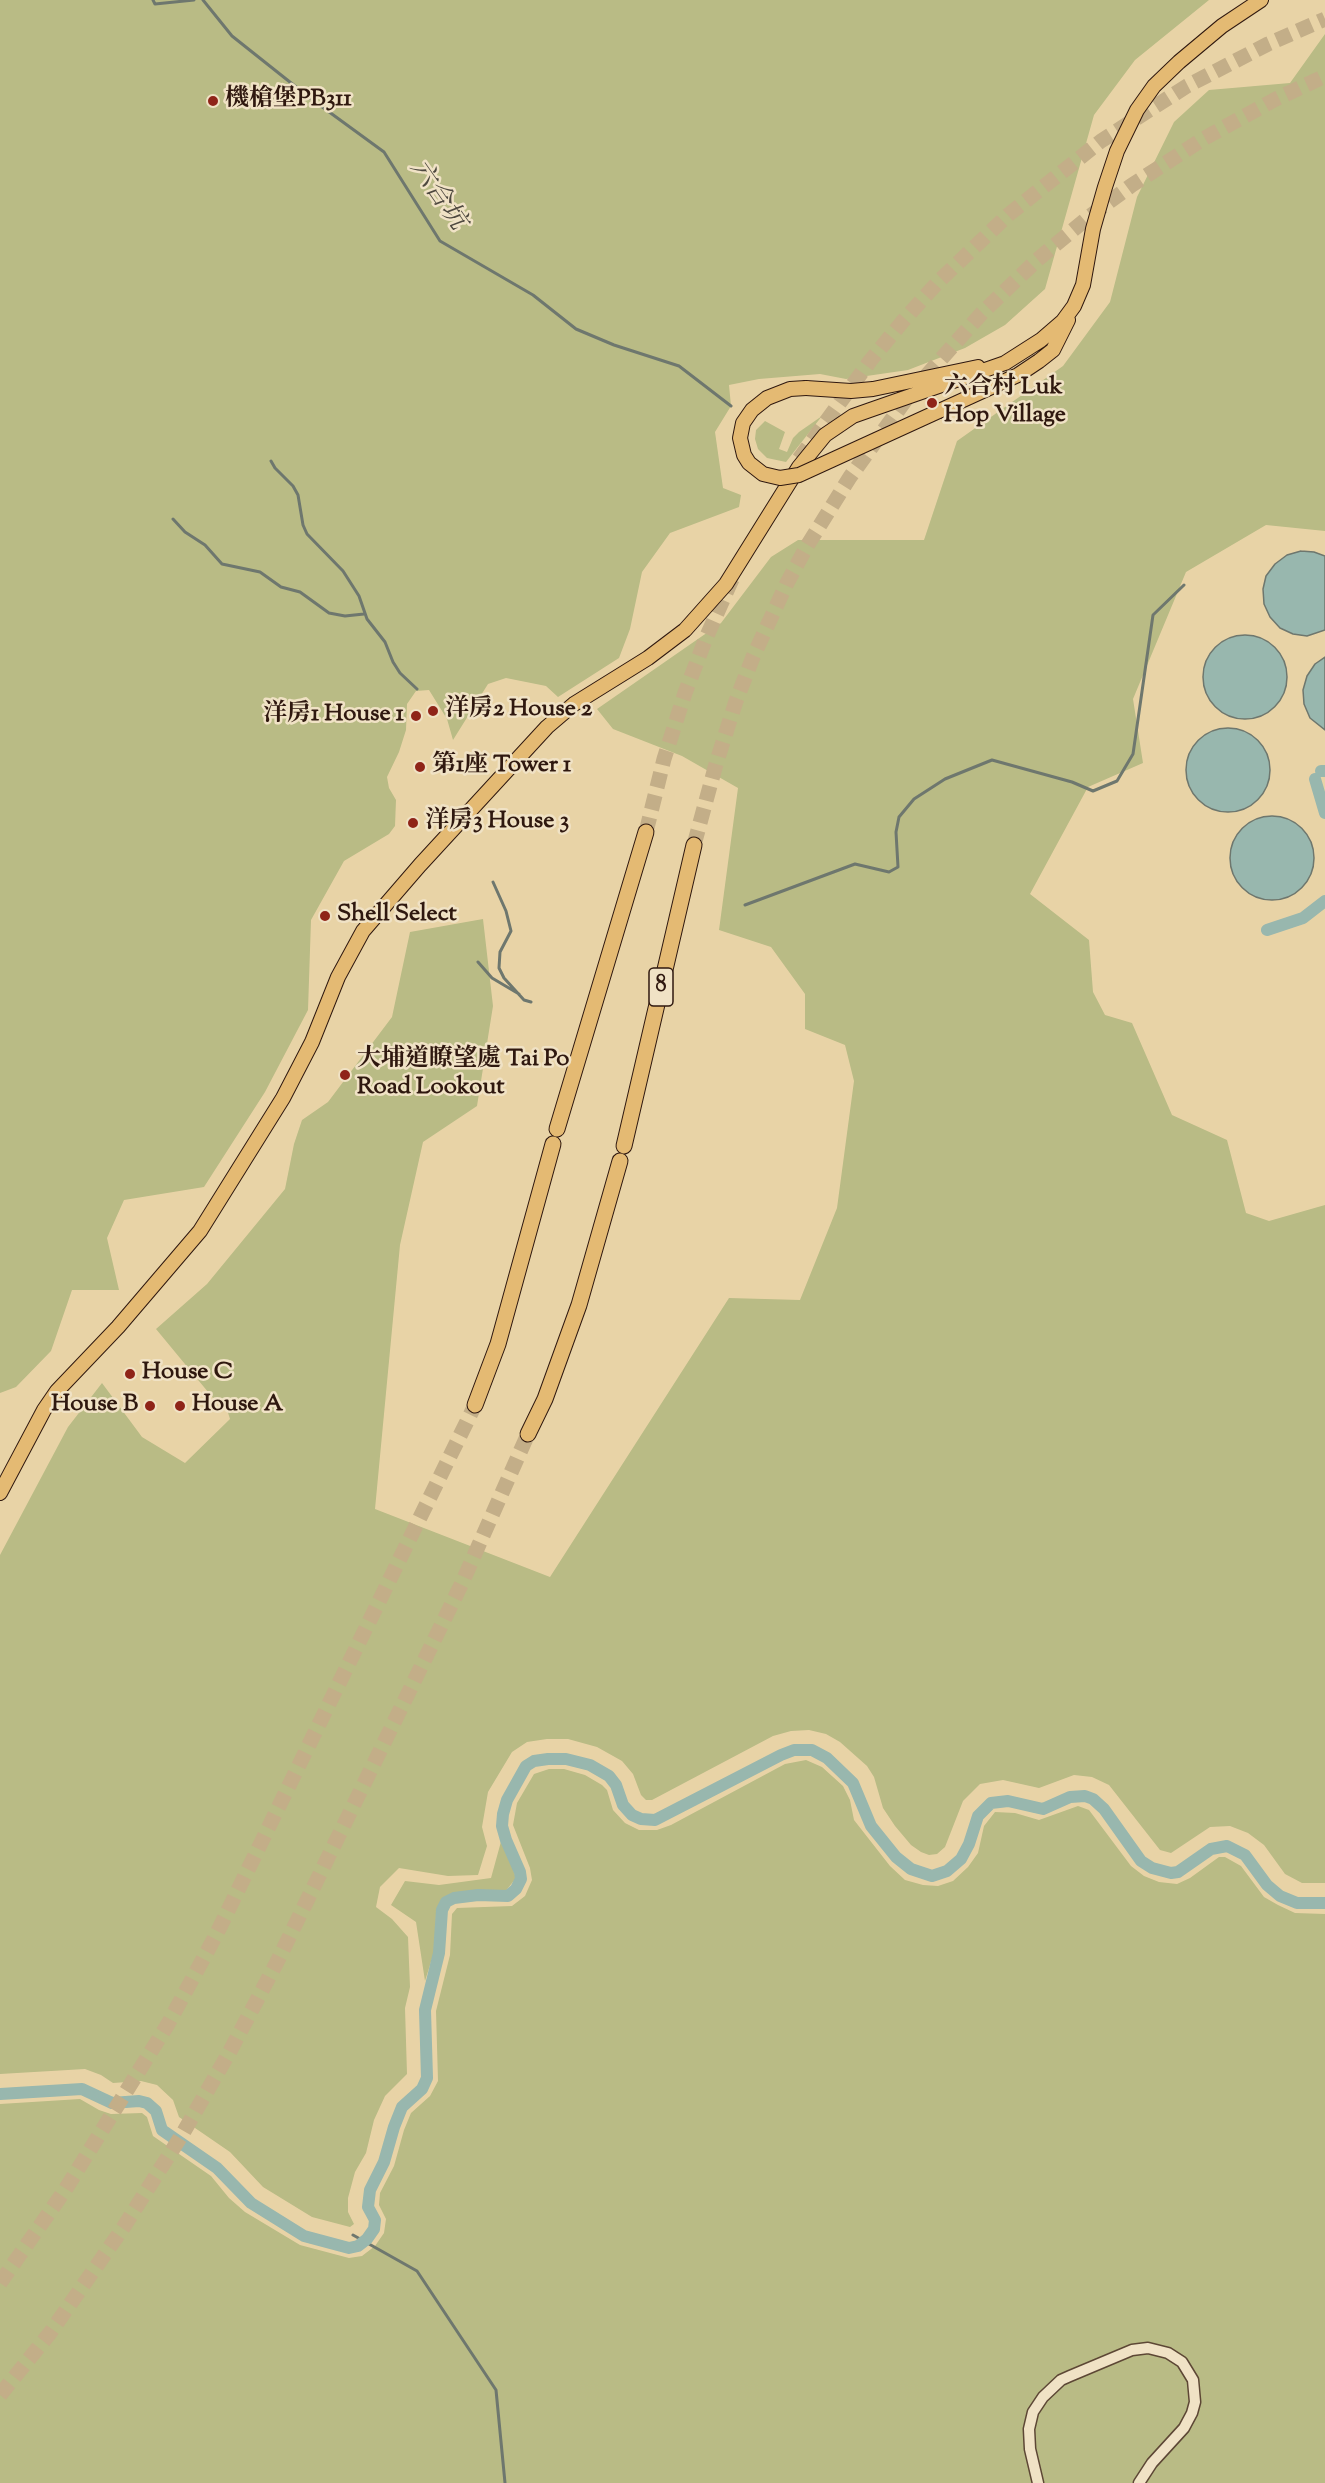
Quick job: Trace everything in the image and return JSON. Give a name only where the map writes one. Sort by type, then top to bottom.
[{"type":"highway","points":[[475,1405],[489,1372],[501,1333],[555,1136],[646,832]]},
{"type":"highway","name":"8","points":[[528,1434],[550,1388],[579,1305],[622,1154],[694,845]]},
{"type":"main road","points":[[1005,363],[932,375],[873,389],[851,391],[790,389],[767,398],[752,410],[743,423],[740,438],[744,455],[755,470],[763,474],[780,478],[799,475],[1018,375],[1053,350],[1083,285],[1093,229],[1111,168],[1137,110],[1154,86],[1179,62],[1222,26],[1261,0]]},
{"type":"main road","points":[[0,1493],[44,1410],[57,1391],[118,1327],[200,1231],[283,1098],[312,1042],[350,953],[363,931],[420,865],[547,727],[574,705],[648,658],[686,630],[726,584],[799,467],[825,435],[862,413],[1005,363],[1041,340],[1063,321],[1074,306]]},
{"type":"street","points":[[1038,2483],[1028,2435],[1033,2412],[1043,2397],[1070,2376],[1132,2350],[1148,2348],[1168,2353],[1182,2362],[1193,2380],[1195,2402],[1184,2428],[1152,2463],[1139,2483]]},
{"type":"green space","points":[[0,0],[1209,0],[1135,60],[1094,115],[1045,289],[1005,325],[965,348],[908,370],[846,379],[820,374],[759,379],[729,385],[731,406],[715,432],[723,488],[741,495],[739,507],[670,533],[642,572],[630,629],[619,658],[558,697],[546,686],[506,678],[488,684],[453,740],[447,719],[429,690],[416,691],[407,704],[406,730],[387,777],[389,788],[396,800],[395,826],[389,834],[344,861],[311,920],[308,1010],[265,1092],[204,1187],[124,1200],[107,1238],[119,1290],[72,1290],[51,1351],[16,1387],[0,1393]]},
{"type":"green space","points":[[1325,34],[1325,531],[1266,525],[1186,572],[1133,699],[1143,763],[1088,787],[1030,894],[1089,940],[1093,992],[1105,1015],[1132,1023],[1172,1115],[1227,1140],[1246,1213],[1269,1221],[1325,1205],[1325,1883],[1302,1883],[1285,1874],[1264,1845],[1248,1833],[1230,1826],[1210,1827],[1171,1853],[1160,1850],[1109,1785],[1092,1777],[1074,1775],[1039,1788],[1003,1780],[980,1784],[963,1801],[945,1847],[937,1854],[929,1855],[911,1845],[895,1826],[883,1808],[874,1777],[867,1766],[840,1742],[826,1734],[809,1730],[791,1731],[773,1736],[652,1800],[646,1800],[641,1795],[633,1774],[622,1761],[597,1747],[568,1739],[547,1739],[527,1742],[512,1752],[488,1792],[482,1827],[487,1846],[478,1875],[448,1876],[399,1868],[380,1887],[376,1907],[392,1919],[408,1937],[410,1987],[405,2008],[407,2074],[385,2096],[374,2120],[366,2153],[355,2172],[348,2198],[348,2212],[354,2224],[350,2227],[312,2217],[263,2187],[230,2152],[179,2117],[173,2100],[157,2085],[141,2081],[113,2083],[85,2069],[0,2074],[0,1555],[68,1427],[102,1383],[142,1437],[185,1463],[230,1419],[225,1403],[213,1398],[156,1329],[207,1284],[285,1189],[294,1144],[302,1120],[328,1102],[392,1017],[410,932],[483,919],[493,1006],[477,1106],[423,1142],[400,1245],[375,1509],[550,1577],[729,1298],[800,1300],[837,1208],[854,1081],[845,1045],[805,1029],[805,994],[771,947],[719,930],[738,788],[682,756],[613,729],[597,709],[721,623],[771,557],[798,540],[924,540],[957,441],[1063,366],[1110,302],[1137,197],[1174,122],[1209,90],[1290,83]]},
{"type":"green space","points":[[822,416],[786,462],[767,458],[758,449],[755,439],[756,430],[765,421],[785,432],[779,449],[787,452],[793,438]]},
{"type":"green space","points":[[806,1760],[822,1767],[843,1786],[850,1800],[854,1820],[890,1866],[905,1880],[938,1886],[953,1881],[968,1867],[978,1853],[984,1826],[995,1812],[1015,1813],[1039,1820],[1078,1806],[1089,1810],[1131,1866],[1144,1876],[1159,1882],[1177,1884],[1190,1878],[1219,1857],[1225,1857],[1241,1866],[1264,1897],[1278,1905],[1295,1913],[1325,1914],[1325,2483],[0,2483],[0,2104],[80,2099],[111,2114],[142,2113],[147,2117],[153,2136],[211,2176],[229,2198],[245,2212],[300,2245],[349,2258],[362,2256],[375,2246],[384,2233],[386,2219],[379,2205],[380,2193],[394,2166],[411,2113],[430,2096],[438,2081],[436,2011],[450,1955],[452,1914],[457,1908],[512,1906],[525,1896],[532,1880],[530,1868],[513,1825],[517,1803],[534,1774],[549,1769],[564,1769],[585,1775],[607,1790],[613,1810],[625,1823],[639,1830],[657,1830],[671,1825],[785,1764]]},
{"type":"green space","points":[[502,1838],[516,1878],[504,1893],[454,1893],[442,1901],[436,1915],[435,1949],[425,1981],[416,1922],[391,1905],[405,1881],[439,1885],[491,1878]]},
{"type":"water","points":[[1301,551],[1325,556],[1325,630],[1307,636],[1293,634],[1280,628],[1270,617],[1264,604],[1263,589],[1266,576],[1275,564],[1287,555]]},
{"type":"water","points":[[1245,635],[1261,638],[1275,647],[1284,661],[1287,677],[1284,693],[1275,707],[1261,716],[1245,719],[1229,716],[1215,707],[1206,693],[1203,677],[1206,661],[1215,647],[1229,638]]},
{"type":"water","points":[[1325,657],[1325,730],[1310,718],[1304,704],[1303,690],[1307,676],[1315,664]]},
{"type":"water","points":[[1228,728],[1244,731],[1258,740],[1267,754],[1270,770],[1267,786],[1258,800],[1244,809],[1228,812],[1212,809],[1198,800],[1189,786],[1186,770],[1189,754],[1198,740],[1212,731]]},
{"type":"water","points":[[1272,816],[1288,819],[1302,828],[1311,842],[1314,858],[1311,874],[1302,888],[1288,897],[1272,900],[1256,897],[1242,888],[1233,874],[1230,858],[1233,842],[1242,828],[1256,819]]},
{"type":"waterway","name":"六合坑","points":[[153,0],[155,4],[194,0]]},
{"type":"waterway","name":"六合坑","points":[[203,0],[232,36],[310,98],[384,152],[440,241],[533,295],[576,329],[614,345],[679,366],[731,406]]},
{"type":"waterway","points":[[271,461],[298,495],[303,525],[307,534],[343,571],[359,596],[367,619],[385,642],[393,662],[400,673],[417,689]]},
{"type":"waterway","points":[[173,519],[185,532],[205,545],[222,564],[260,572],[281,587],[300,592],[329,613],[345,616],[364,614]]},
{"type":"waterway","points":[[745,905],[855,864],[889,872],[898,867],[896,832],[899,817],[914,799],[945,779],[992,760],[1072,782],[1093,791],[1117,781],[1133,754],[1153,615],[1184,585]]},
{"type":"waterway","points":[[1315,779],[1325,813]]},
{"type":"waterway","points":[[493,882],[506,911],[511,931],[500,952],[499,968],[504,978],[524,1000],[531,1002]]},
{"type":"waterway","points":[[1267,930],[1303,918],[1325,901]]},
{"type":"waterway","points":[[478,962],[492,978],[519,994]]},
{"type":"waterway","points":[[0,2094],[82,2089],[112,2103],[139,2101],[147,2103],[156,2111],[162,2130],[217,2168],[251,2203],[304,2236],[349,2248],[358,2246],[374,2229],[375,2220],[368,2207],[370,2190],[384,2162],[402,2107],[422,2089],[427,2078],[425,2010],[439,1953],[442,1910],[446,1902],[454,1898],[478,1895],[508,1896],[516,1889],[521,1879],[520,1872],[506,1840],[502,1826],[503,1814],[507,1800],[526,1766],[534,1761],[566,1759],[590,1765],[609,1776],[616,1785],[623,1805],[632,1815],[641,1819],[655,1820],[781,1755],[794,1750],[812,1750],[827,1758],[853,1783],[871,1826],[896,1857],[911,1869],[932,1876],[947,1871],[961,1859],[969,1844],[978,1816],[991,1803],[1008,1801],[1043,1809],[1070,1797],[1085,1796],[1093,1799],[1104,1809],[1141,1861],[1152,1868],[1171,1873],[1178,1872],[1211,1849],[1227,1846],[1245,1855],[1267,1885],[1280,1896],[1297,1903],[1325,1903]]},
{"type":"waterway","points":[[353,2235],[417,2271],[496,2390],[505,2483]]},
{"type":"tunnel","points":[[799,459],[870,361],[903,321],[938,282],[1008,215],[1101,141],[1187,86],[1268,44],[1325,19]]},
{"type":"tunnel","points":[[694,845],[736,701],[753,657],[786,585],[807,546],[850,477],[910,394],[982,313],[1037,260],[1090,216],[1132,185],[1203,139],[1274,100],[1325,76]]},
{"type":"tunnel","points":[[646,832],[664,759],[685,693],[733,577]]},
{"type":"tunnel","points":[[0,2283],[65,2190],[168,2024],[216,1935],[475,1405]]},
{"type":"tunnel","points":[[0,2395],[50,2333],[123,2228],[183,2133],[229,2053],[277,1962],[462,1583],[528,1434]]},
{"type":"place","name":"機槍堡PB311","points":[[213,101]]},
{"type":"place","name":"六合村 Luk Hop Village","points":[[932,403]]},
{"type":"place","name":"洋房2 House 2","points":[[433,711]]},
{"type":"place","name":"洋房1 House 1","points":[[416,716]]},
{"type":"place","name":"第1座 Tower 1","points":[[420,767]]},
{"type":"place","name":"洋房3 House 3","points":[[413,823]]},
{"type":"place","name":"Shell Select","points":[[325,916]]},
{"type":"place","name":"大埔道瞭望處 Tai Po Road Lookout","points":[[345,1075]]},
{"type":"place","name":"House C","points":[[130,1374]]},
{"type":"place","name":"House B","points":[[150,1406]]},
{"type":"place","name":"House A","points":[[180,1406]]}]
